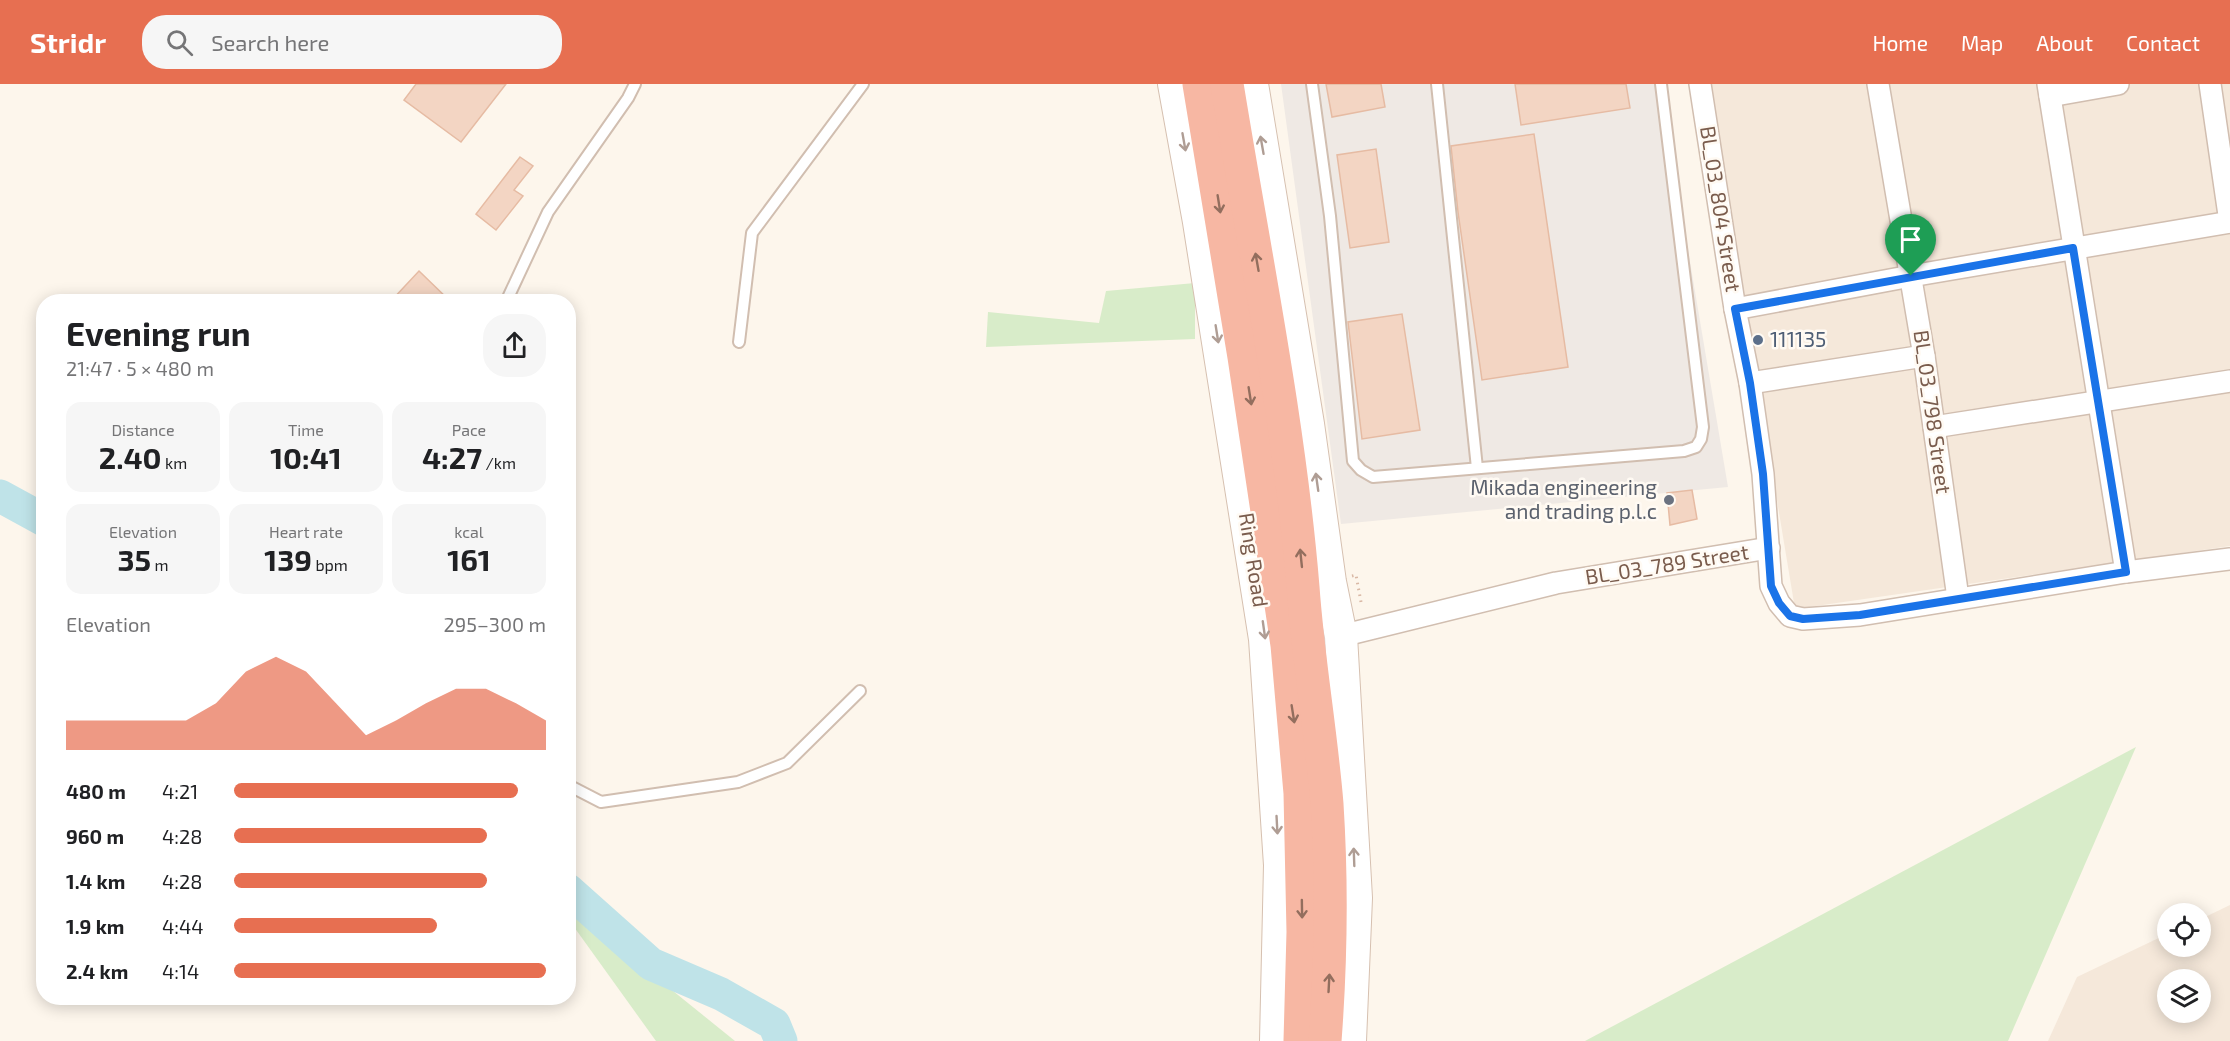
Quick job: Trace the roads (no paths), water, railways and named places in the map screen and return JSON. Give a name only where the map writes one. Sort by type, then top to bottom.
[{"type":"highway","name":"Ring Road","points":[[1199,84],[1244,357],[1287,645],[1300,794],[1303,932],[1300,1041]]},
{"type":"highway","points":[[1227,84],[1291,481],[1317,701],[1327,804],[1330,977],[1325,1041]]},
{"type":"street","name":"Ring Road","points":[[1174,84],[1265,639],[1280,865],[1276,1041]]},
{"type":"street","points":[[1252,84],[1308,424],[1330,582],[1341,636],[1356,898],[1350,1041]]},
{"type":"street","name":"BL_03_804 Street","points":[[1700,84],[1735,309],[1750,383],[1763,474],[1769,548]]},
{"type":"street","name":"BL_03_798 Street","points":[[1878,84],[1924,356],[1958,598]]},
{"type":"street","points":[[2118,84],[2049,90],[2126,572]]},
{"type":"street","points":[[1735,309],[1911,276],[2230,222],[2210,84]]},
{"type":"street","points":[[1750,383],[1924,356]]},
{"type":"street","points":[[1934,427],[2230,381]]},
{"type":"street","name":"BL_03_789 Street","points":[[1341,636],[1556,583],[1769,548],[1771,586],[1779,603],[1790,616],[1803,619],[1860,615],[2126,572],[2230,559]]},
{"type":"lane","points":[[510,294],[548,212],[628,98],[635,84]]},
{"type":"lane","points":[[739,342],[752,233],[863,84]]},
{"type":"lane","points":[[1312,84],[1330,216],[1353,461],[1361,470],[1373,477],[1684,451],[1696,447],[1701,439],[1703,427],[1661,84]]},
{"type":"lane","points":[[1437,84],[1477,468]]},
{"type":"lane","points":[[576,789],[601,802],[738,782],[787,763],[860,691]]},
{"type":"waterway","points":[[0,496],[36,516]]},
{"type":"waterway","points":[[576,897],[651,964],[721,994],[774,1024],[781,1041]]},
{"type":"place","name":"111135","points":[[1758,340]]},
{"type":"place","name":"Mikada engineering and trading p.l.c","points":[[1669,500]]}]
